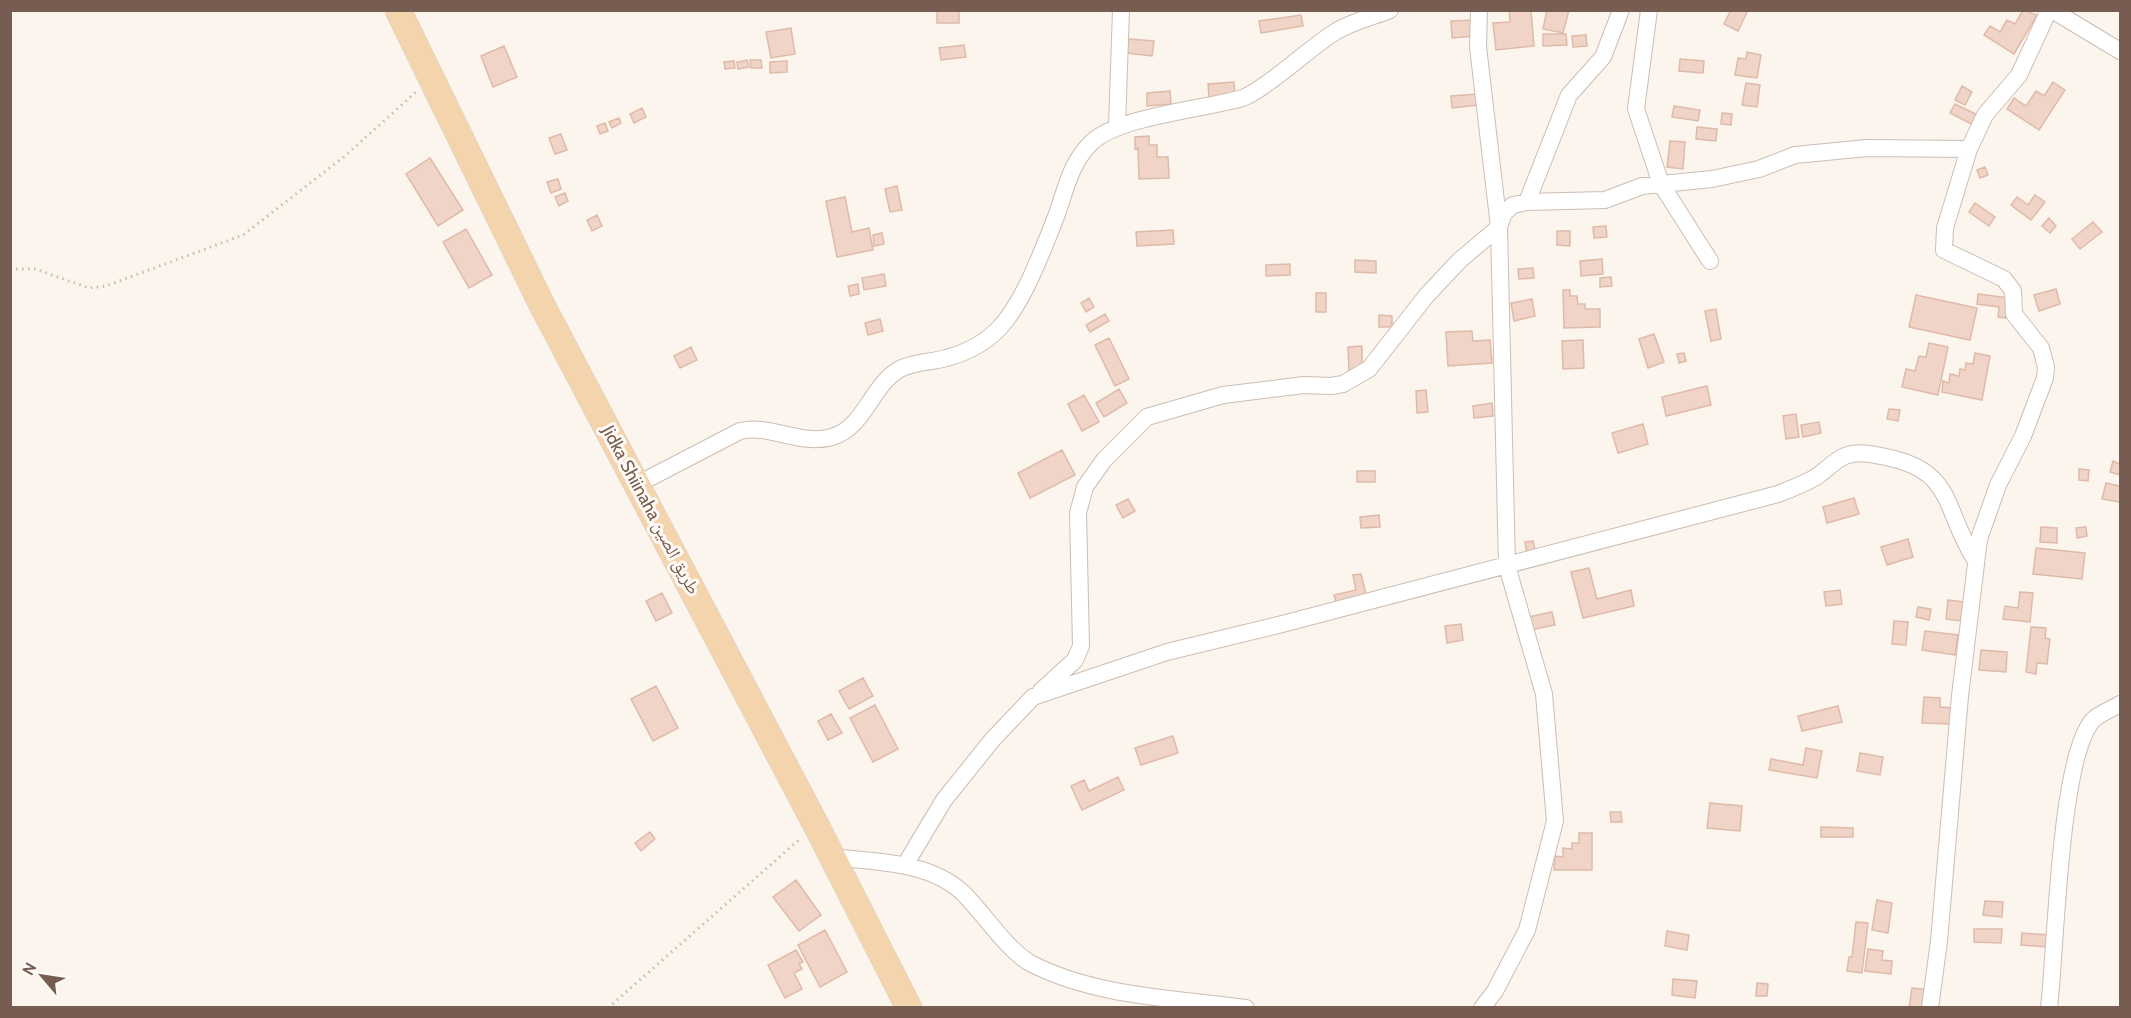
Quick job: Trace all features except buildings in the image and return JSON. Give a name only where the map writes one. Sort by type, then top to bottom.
[{"type":"main road","name":"Jidka Shiinaha طريق الصين","points":[[398,10],[542,305],[638,484],[909,1008]]},
{"type":"street","points":[[1117,126],[1121,10]]},
{"type":"street","points":[[638,484],[740,431],[754,428],[772,430],[813,441],[835,436],[854,424],[887,380],[902,368],[950,357],[995,334],[1013,313],[1057,214],[1065,185],[1079,156],[1093,140],[1117,126],[1246,97],[1336,31],[1390,10]]},
{"type":"street","points":[[1479,10],[1478,47],[1499,227],[1507,566],[1544,694],[1555,821],[1527,930],[1495,991],[1482,1008]]},
{"type":"street","points":[[1527,202],[1569,95],[1603,57],[1621,10]]},
{"type":"street","points":[[1649,10],[1636,109],[1661,184],[1710,261]]},
{"type":"street","points":[[1930,1008],[1939,941],[1960,696],[1976,561],[1986,513],[2023,436],[2045,378],[2046,367],[2041,348],[2014,314],[2013,291],[2004,279],[1944,250],[1945,228],[1969,149],[1985,115],[2019,75],[2050,10],[2121,51]]},
{"type":"street","points":[[905,865],[944,800],[993,739],[1033,697],[1075,660],[1081,646],[1078,513],[1084,487],[1104,460],[1147,417],[1223,395],[1304,385],[1331,386],[1358,378],[1369,369],[1413,312],[1460,260],[1499,227],[1504,213],[1513,205],[1527,202],[1605,200],[1632,189],[1712,179],[1759,169],[1795,155],[1867,148],[1969,149]]},
{"type":"street","points":[[1033,697],[1167,652],[1507,566],[1778,494],[1814,478],[1844,456],[1860,453],[1909,463],[1933,476],[1949,502],[1959,533],[1976,561]]},
{"type":"street","points":[[2049,1008],[2064,827],[2080,744],[2094,720],[2121,704]]},
{"type":"street","points":[[832,857],[905,865],[930,874],[961,891],[996,931],[1030,963],[1087,985],[1246,1008]]},
{"type":"path","points":[[10,269],[35,269],[88,288],[106,286],[243,235],[345,156],[431,79]]},
{"type":"path","points":[[608,1008],[816,825]]}]
